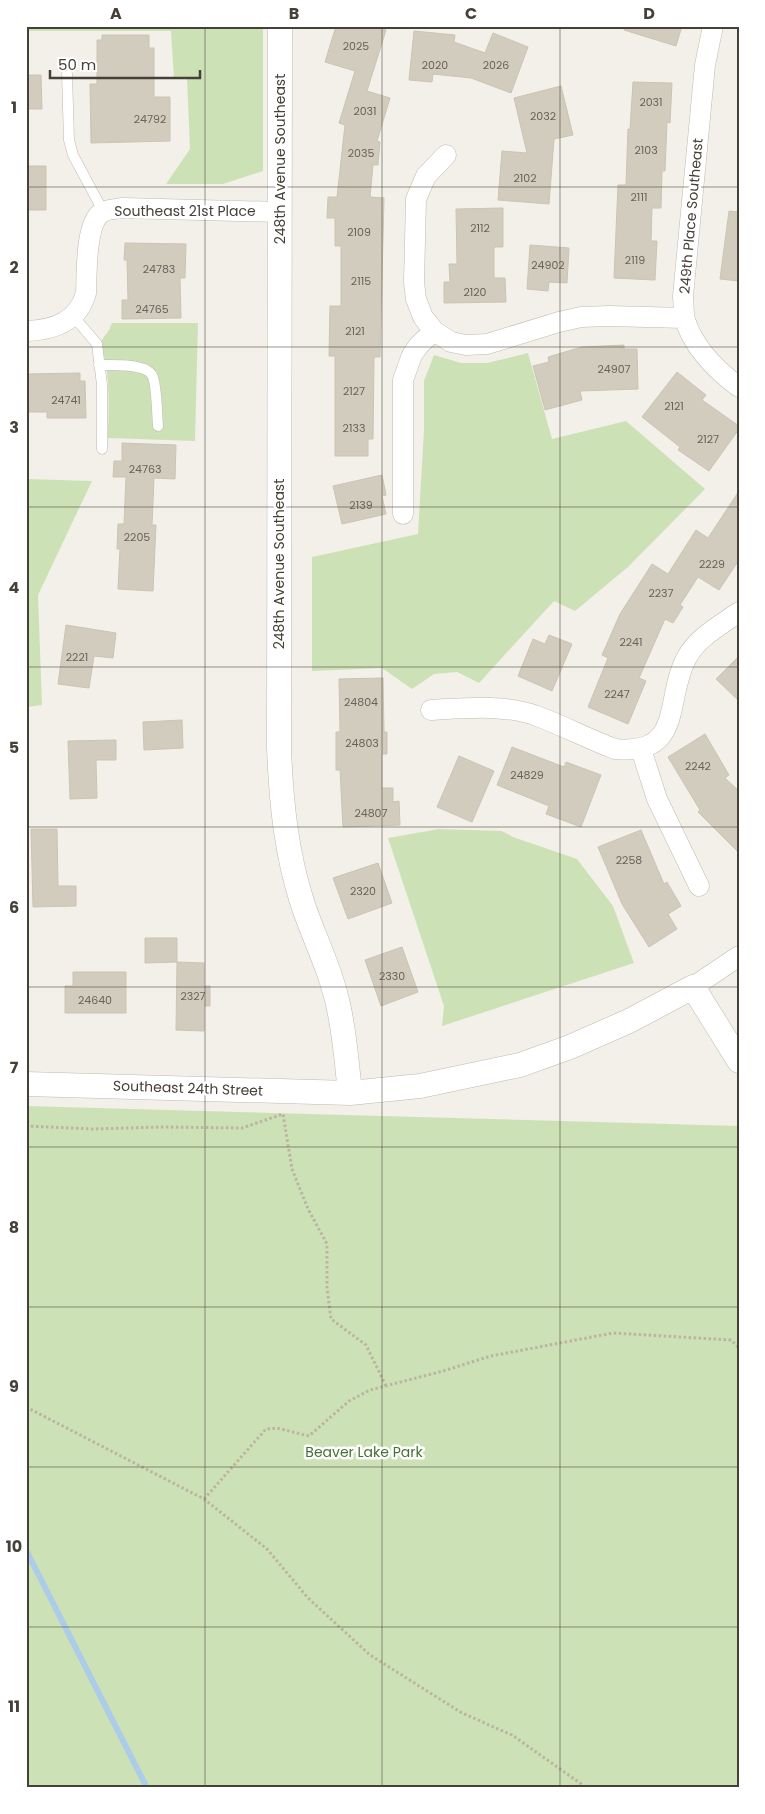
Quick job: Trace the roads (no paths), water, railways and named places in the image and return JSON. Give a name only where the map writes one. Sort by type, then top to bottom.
[{"type":"street","name":"248th Avenue Southeast","points":[[280,26],[279,747],[281,800],[291,861],[303,905],[330,976],[339,1009],[350,1093]]},
{"type":"street","name":"249th Place Southeast","points":[[713,26],[705,66],[684,296],[684,318],[693,339],[709,362],[739,387]]},
{"type":"street","points":[[446,155],[426,176],[416,199],[414,282],[416,299],[422,317],[434,331],[451,342],[466,345],[487,344],[581,317],[684,318]]},
{"type":"street","name":"Southeast 21st Place","points":[[74,317],[84,301],[86,293],[89,246],[93,223],[103,211],[123,208],[280,212]]},
{"type":"street","points":[[26,330],[49,328],[74,317]]},
{"type":"street","points":[[403,514],[403,380],[412,355],[419,345],[434,331]]},
{"type":"street","points":[[431,710],[485,708],[514,711],[536,716],[615,749],[641,749],[658,739],[665,732],[670,718],[680,671],[688,655],[702,638],[739,612]]},
{"type":"street","points":[[641,749],[657,799],[699,886]]},
{"type":"street","points":[[739,956],[693,988],[739,1062]]},
{"type":"street","name":"Southeast 24th Street","points":[[26,1084],[350,1093],[420,1086],[520,1065],[570,1047],[629,1021],[693,988]]},
{"type":"lane","points":[[67,74],[68,140],[73,155],[103,211]]},
{"type":"lane","points":[[74,317],[97,344],[102,385],[102,448]]},
{"type":"lane","points":[[100,365],[146,369],[152,375],[158,426]]},
{"type":"waterway","points":[[26,1550],[147,1788]]},
{"type":"park label","name":"Beaver Lake Park","points":[[364,1452]]}]
